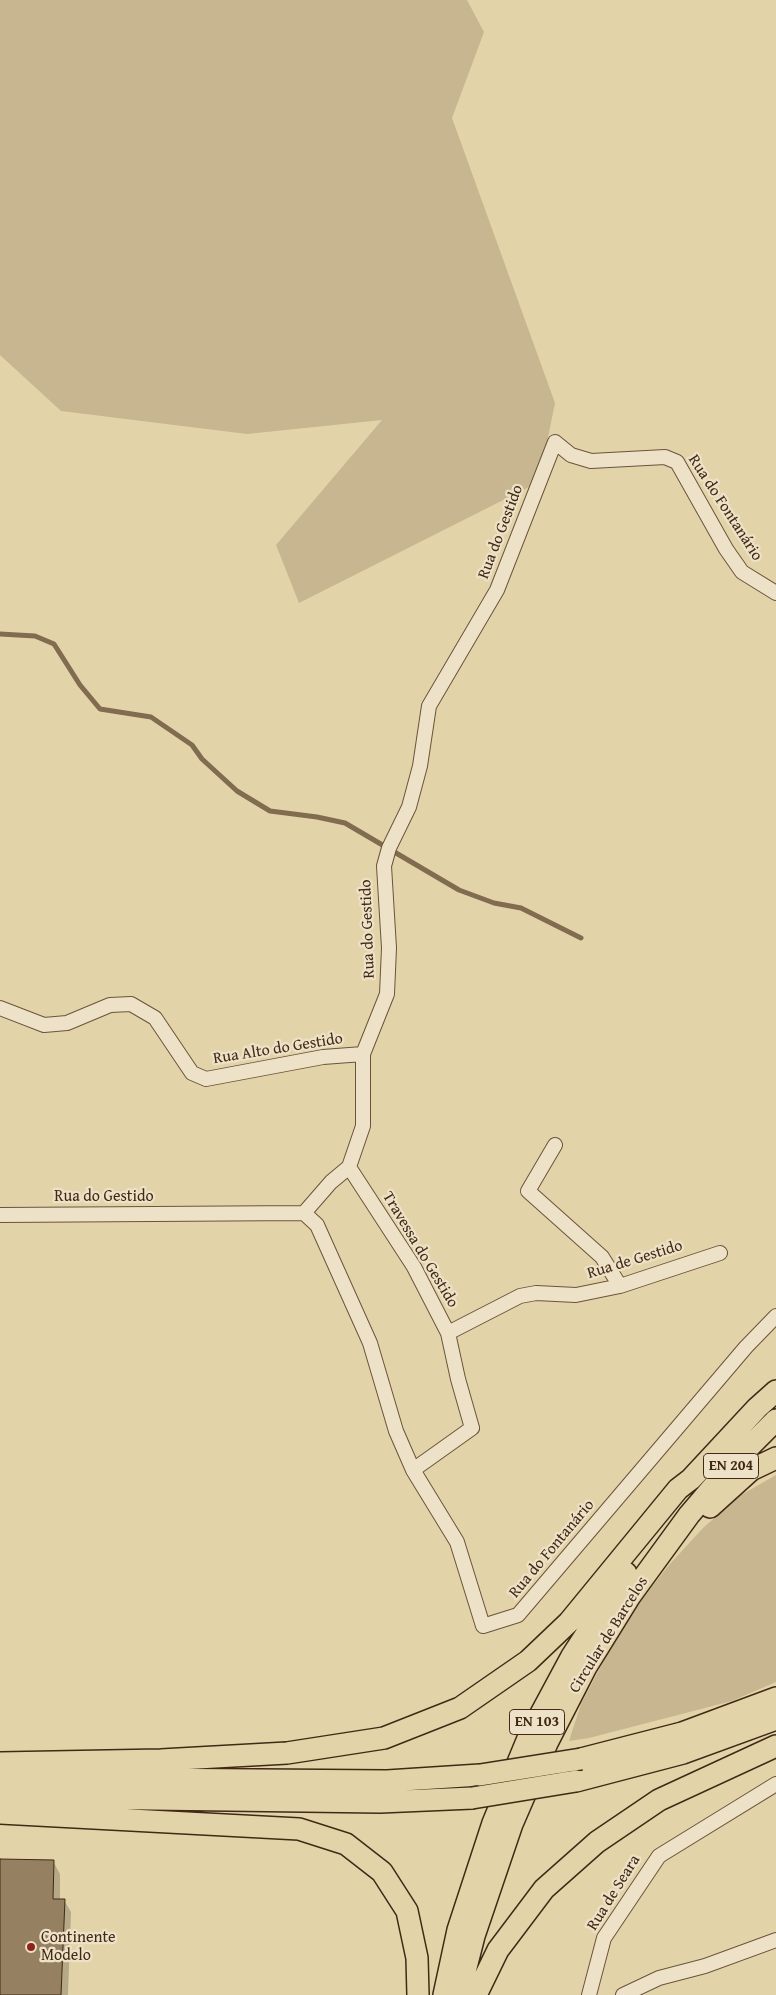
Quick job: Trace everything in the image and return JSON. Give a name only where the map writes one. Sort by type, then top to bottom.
[{"type":"main road","name":"EN 103","points":[[444,1995],[458,1930],[487,1841],[529,1736],[572,1656],[615,1588],[685,1494],[691,1479],[736,1429],[776,1391]]},
{"type":"main road","name":"Circular de Barcelos","points":[[459,1995],[474,1936],[512,1824],[547,1743],[586,1666],[630,1596],[689,1515],[736,1460],[776,1420]]},
{"type":"main road","points":[[689,1515],[712,1506],[751,1470],[776,1458]]},
{"type":"main road","points":[[0,1764],[161,1760],[287,1753],[384,1738],[460,1708],[528,1661],[569,1622],[678,1489],[691,1479]]},
{"type":"main road","points":[[0,1778],[386,1781],[480,1775],[581,1759],[682,1734],[776,1698]]},
{"type":"main road","points":[[0,1797],[380,1802],[472,1798],[576,1781],[683,1753],[776,1719]]},
{"type":"main road","points":[[476,1995],[498,1950],[544,1889],[597,1842],[659,1800],[776,1746]]},
{"type":"main road","points":[[0,1813],[299,1829],[346,1844],[382,1872],[407,1911],[417,1958],[418,1995]]},
{"type":"street","name":"Rua do Fontanário","points":[[555,442],[571,455],[590,461],[665,457],[677,462],[726,549],[742,572],[776,593]]},
{"type":"street","name":"Rua do Gestido","points":[[350,1167],[363,1126],[363,1054],[387,994],[389,948],[384,866],[392,840],[409,807],[420,766],[429,706],[497,590],[555,442]]},
{"type":"street","name":"Rua Alto do Gestido","points":[[0,1008],[44,1025],[67,1023],[110,1005],[131,1004],[155,1018],[192,1073],[206,1079],[324,1057],[363,1054]]},
{"type":"street","points":[[555,1145],[528,1191],[602,1257],[620,1286]]},
{"type":"street","points":[[304,1213],[331,1182],[350,1167]]},
{"type":"street","name":"Travessa do Gestido","points":[[350,1167],[414,1267],[448,1333],[458,1379],[472,1428],[412,1470]]},
{"type":"street","name":"Rua do Fontanário","points":[[304,1213],[317,1224],[370,1343],[396,1431],[412,1470],[457,1542],[483,1626],[518,1614],[740,1354],[776,1316]]},
{"type":"street","name":"Rua do Gestido","points":[[0,1215],[304,1213]]},
{"type":"street","name":"Rua de Gestido","points":[[448,1333],[497,1310],[520,1296],[536,1293],[576,1295],[620,1286],[720,1253]]},
{"type":"street","name":"Rua de Seara","points":[[589,1995],[604,1938],[658,1856],[776,1784]]},
{"type":"street","points":[[623,1995],[659,1978],[776,1940]]},
{"type":"shaded area","points":[[0,0],[467,0],[484,32],[452,118],[555,403],[539,482],[299,603],[276,545],[382,420],[247,434],[61,411],[0,355]]},
{"type":"shaded area","points":[[776,1475],[776,1682],[732,1701],[589,1738],[569,1741],[581,1704],[608,1653],[637,1606],[668,1566],[704,1527],[741,1495]]},
{"type":"building","name":"Continente Modelo","points":[[0,1859],[54,1860],[53,1899],[65,1899],[61,1995],[0,1995]]},
{"type":"waterway","points":[[0,634],[35,636],[54,644],[80,685],[100,709],[151,717],[192,745],[202,759],[237,791],[270,811],[317,817],[345,823],[459,890],[494,903],[521,908],[581,938]]},
{"type":"place","name":"Continente Modelo","points":[[31,1947]]}]
